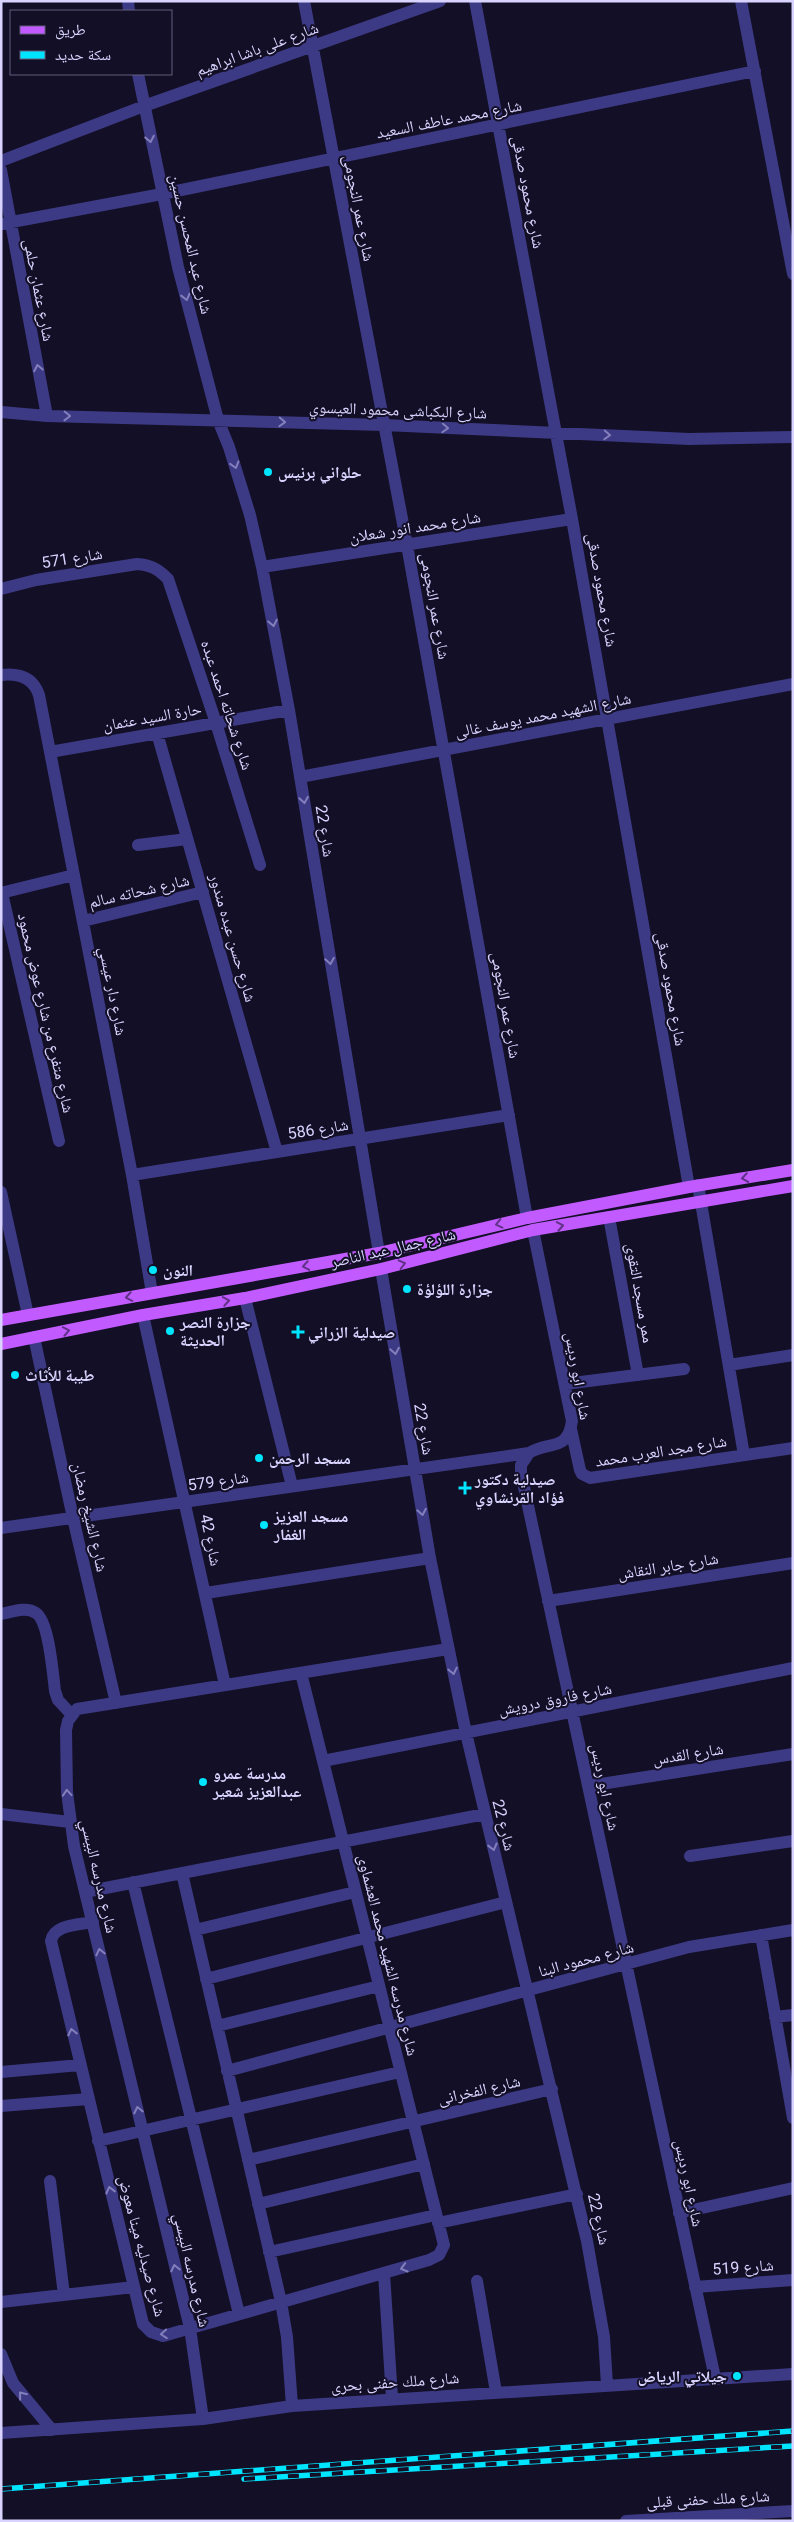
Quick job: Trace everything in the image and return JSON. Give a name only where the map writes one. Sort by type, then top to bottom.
[{"type":"main road","name":"شارع جمال عبد الناصر","points":[[1,1320],[379,1253],[528,1218],[693,1186],[793,1170]]},
{"type":"main road","name":"شارع جمال عبد الناصر","points":[[1,1344],[143,1315],[245,1298],[381,1269],[533,1230],[793,1186]]},
{"type":"street","name":"شارع عمر النجومى","points":[[304,1],[311,47],[407,545],[528,1218]]},
{"type":"street","name":"شارع على باشا ابراهيم","points":[[1,160],[144,106],[440,1]]},
{"type":"street","name":"شارع محمود صدقى","points":[[475,1],[556,433],[693,1186],[701,1202],[744,1455]]},
{"type":"street","points":[[741,1],[793,274]]},
{"type":"street","name":"شارع محمد عاطف السعيد","points":[[5,223],[162,194],[755,71]]},
{"type":"street","name":"شارع عبد المحسن حسين","points":[[138,75],[162,194],[218,420]]},
{"type":"street","name":"شارع عثمان حلمى","points":[[1,170],[5,223],[47,416]]},
{"type":"street","name":"شارع البكباشى محمود العيسوي","points":[[1,412],[47,416],[384,425],[689,439],[793,437]]},
{"type":"street","name":"شارع 22","points":[[218,420],[250,515],[262,567],[289,710],[358,1139],[379,1253]]},
{"type":"street","name":"شارع محمد انور شعلان","points":[[262,567],[572,520]]},
{"type":"street","name":"شارع 571","points":[[1,589],[36,580],[137,564],[149,565]]},
{"type":"street","name":"شارع شحاته احمد عبده","points":[[149,565],[160,570],[168,579],[173,590],[260,865]]},
{"type":"street","name":"شارع دار عيسي","points":[[1,675],[13,674],[23,676],[33,683],[39,695],[132,1175],[152,1293]]},
{"type":"street","name":"شارع الشهيد محمد يوسف غالى","points":[[300,777],[793,684]]},
{"type":"street","name":"حارة السيد عثمان","points":[[50,752],[289,710]]},
{"type":"street","name":"شارع حسن عبده مندور","points":[[157,733],[277,1152]]},
{"type":"street","points":[[138,845],[188,840]]},
{"type":"street","points":[[1,893],[74,875]]},
{"type":"street","name":"شارع شحاته سالم","points":[[83,921],[203,892]]},
{"type":"street","name":"شارع متفرع من شارع عوض محمود","points":[[1,893],[59,1141]]},
{"type":"street","name":"شارع 586","points":[[132,1175],[510,1114]]},
{"type":"street","points":[[1,1192],[28,1315]]},
{"type":"street","name":"ممر مسجد التقوى","points":[[609,1217],[638,1375]]},
{"type":"street","name":"شارع ابو رديس","points":[[533,1230],[572,1421],[568,1436],[555,1446],[529,1452],[521,1465],[521,1473],[715,2378]]},
{"type":"street","name":"شارع 22","points":[[381,1269],[414,1469],[448,1649],[485,1814],[577,2194],[597,2289],[607,2385]]},
{"type":"street","points":[[245,1298],[292,1486]]},
{"type":"street","name":"شارع 42","points":[[143,1315],[186,1502],[225,1685]]},
{"type":"street","name":"شارع الشيخ رمضان","points":[[34,1337],[73,1518],[116,1703]]},
{"type":"street","points":[[729,1365],[793,1355]]},
{"type":"street","points":[[565,1384],[684,1369]]},
{"type":"street","name":"شارع مجد العرب محمد","points":[[571,1429],[580,1470],[582,1474],[590,1478],[793,1448]]},
{"type":"street","name":"شارع 579","points":[[1,1528],[529,1452]]},
{"type":"street","points":[[206,1593],[430,1558]]},
{"type":"street","name":"شارع جابر النقاش","points":[[548,1601],[793,1563]]},
{"type":"street","points":[[1,1614],[24,1610],[36,1613],[40,1617],[44,1627],[55,1691],[58,1700],[71,1714],[78,1710],[116,1703],[448,1649]]},
{"type":"street","name":"شارع فاروق درويش","points":[[323,1761],[793,1668]]},
{"type":"street","name":"شارع مدرسه الشهيد محمد العشماوى","points":[[301,1673],[444,2245]]},
{"type":"street","name":"شارع مدرسه البيسي","points":[[71,1714],[66,1730],[65,1761],[70,1822],[85,1892],[190,2328],[203,2419]]},
{"type":"street","name":"شارع القدس","points":[[588,1786],[793,1754]]},
{"type":"street","points":[[1,1814],[70,1822]]},
{"type":"street","points":[[85,1892],[485,1814]]},
{"type":"street","points":[[690,1856],[793,1841]]},
{"type":"street","points":[[182,1873],[280,2302],[287,2337],[292,2406]]},
{"type":"street","points":[[133,1882],[239,2314]]},
{"type":"street","points":[[195,1930],[355,1892]]},
{"type":"street","points":[[206,1979],[506,1902]]},
{"type":"street","name":"شارع صيدليه مينا معوض","points":[[93,1922],[61,1928],[55,1932],[51,1941],[143,2324],[148,2330],[163,2336],[384,2273],[435,2258],[444,2245]]},
{"type":"street","name":"شارع محمود البنا","points":[[227,2071],[528,1992],[689,1947],[793,1930]]},
{"type":"street","points":[[761,1935],[793,2118]]},
{"type":"street","points":[[217,2026],[379,1986]]},
{"type":"street","points":[[775,2017],[793,2015]]},
{"type":"street","points":[[1,2072],[80,2065]]},
{"type":"street","points":[[98,2141],[400,2072]]},
{"type":"street","name":"شارع الفخرانى","points":[[248,2160],[552,2089]]},
{"type":"street","points":[[1,2106],[88,2099]]},
{"type":"street","points":[[258,2204],[424,2164]]},
{"type":"street","points":[[50,2181],[64,2295]]},
{"type":"street","points":[[679,2213],[793,2188]]},
{"type":"street","points":[[269,2252],[577,2194]]},
{"type":"street","points":[[384,2273],[392,2398]]},
{"type":"street","name":"شارع 519","points":[[695,2287],[793,2280]]},
{"type":"street","points":[[477,2281],[496,2392]]},
{"type":"street","points":[[1,2302],[134,2287]]},
{"type":"street","points":[[1,2354],[13,2383],[52,2430]]},
{"type":"street","name":"شارع ملك حفنى بحرى","points":[[1,2433],[203,2419],[292,2406],[392,2398],[793,2374]]},
{"type":"street","name":"شارع ملك حفنى قبلى","points":[[626,2521],[793,2511]]},
{"type":"railway","points":[[1,2489],[793,2431]]},
{"type":"railway","points":[[244,2479],[793,2446]]},
{"type":"place","name":"حلواني برنيس","points":[[268,472]]},
{"type":"place","name":"النون","points":[[153,1270]]},
{"type":"place","name":"جزارة اللؤلؤة","points":[[407,1289]]},
{"type":"place","name":"جزارة النصر الحديثة","points":[[170,1331]]},
{"type":"place","name":"صيدلية الزراني","points":[[298,1332]]},
{"type":"place","name":"طيبة للأثاث","points":[[15,1375]]},
{"type":"place","name":"مسجد الرحمن","points":[[259,1458]]},
{"type":"place","name":"صيدلية دكتور فؤاد القرنشاوي","points":[[465,1488]]},
{"type":"place","name":"مسجد العزيز الغفار","points":[[264,1525]]},
{"type":"place","name":"مدرسة عمرو عبدالعزيز شعير","points":[[203,1782]]},
{"type":"place","name":"جيلاتي الرياض","points":[[737,2376]]}]
